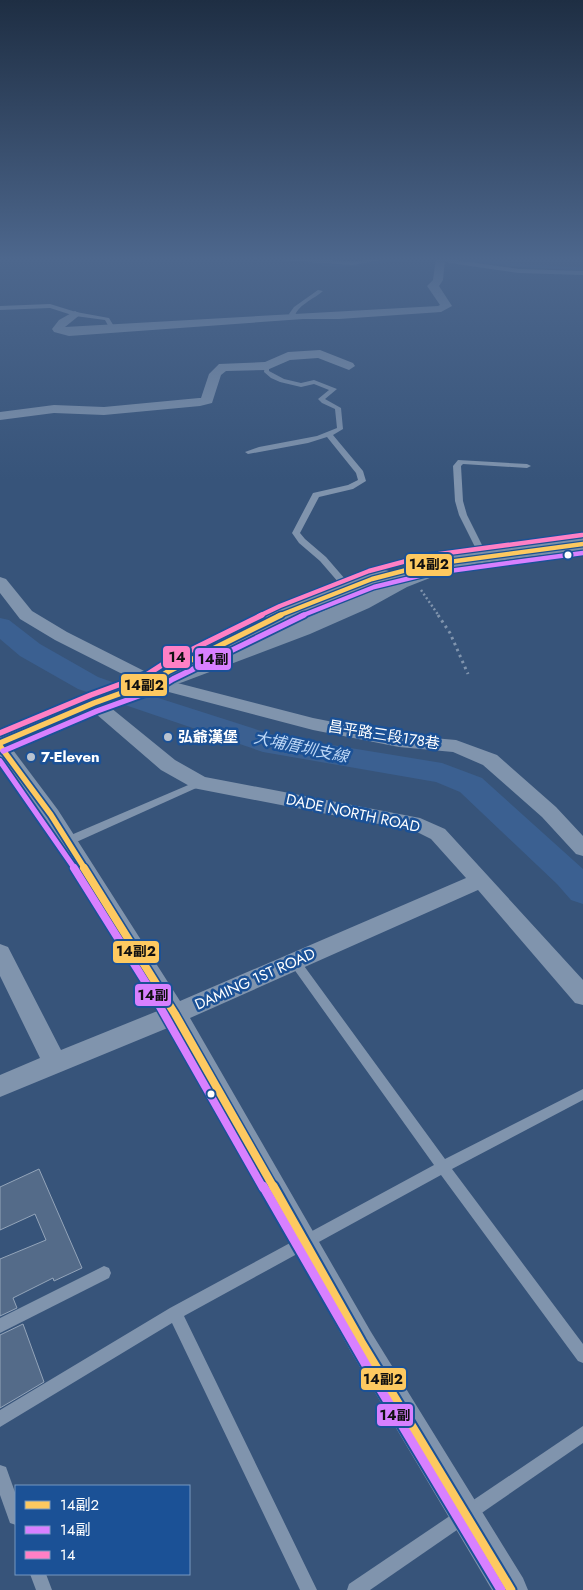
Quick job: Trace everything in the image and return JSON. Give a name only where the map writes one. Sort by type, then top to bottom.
[{"type":"street","points":[[0,416],[54,409],[104,411],[200,402],[207,400],[215,374],[223,367],[267,366],[288,356],[320,354],[349,366]]},
{"type":"street","points":[[511,1590],[361,1342],[175,1014],[52,815],[0,744],[94,703],[152,682],[174,677],[302,629],[355,595],[373,578],[433,562],[475,559],[583,544]]},
{"type":"street","points":[[355,595],[475,559]]},
{"type":"street","name":"昌平路三段178巷","points":[[0,582],[26,615],[61,636],[152,682],[313,724],[399,740],[456,746],[490,760],[549,812],[583,849]]},
{"type":"street","name":"DADE NORTH ROAD","points":[[94,703],[168,764],[200,782],[420,825],[438,834],[583,996]]},
{"type":"street","name":"DAMING 1ST ROAD","points":[[0,1086],[175,1014],[481,880]]},
{"type":"street","points":[[0,953],[55,1063]]},
{"type":"lane","points":[[248,452],[268,446],[329,435],[340,429],[340,420],[337,414],[338,408],[321,399],[334,389],[314,382],[301,384],[282,381],[269,375],[266,371],[267,366]]},
{"type":"lane","points":[[329,435],[360,473],[362,482],[350,487],[316,495],[296,533],[355,595]]},
{"type":"lane","points":[[475,559],[459,501],[457,466],[461,462],[527,466]]},
{"type":"lane","points":[[68,841],[200,782]]},
{"type":"lane","points":[[295,962],[583,1356]]},
{"type":"lane","points":[[0,1419],[175,1312],[443,1167],[583,1094]]},
{"type":"lane","points":[[0,1326],[104,1274]]},
{"type":"lane","points":[[175,1312],[308,1590]]},
{"type":"lane","points":[[355,1590],[583,1434]]},
{"type":"lane","points":[[0,1473],[15,1514]]},
{"type":"lane","points":[[38,1575],[44,1590]]},
{"type":"path","points":[[411,577],[450,633],[468,674]]},
{"type":"shaded area","points":[[316,602],[328,612],[263,636],[257,635]]},
{"type":"building","points":[[39,1169],[82,1268],[54,1281],[53,1278],[13,1298],[17,1308],[0,1316],[0,1259],[46,1240],[35,1214],[0,1230],[0,1187]]},
{"type":"building","points":[[23,1324],[44,1382],[0,1408],[0,1335]]},
{"type":"waterway","name":"大埔厝圳支線","points":[[0,626],[30,650],[88,683],[139,701],[274,745],[442,773],[471,785],[569,875],[583,891]]},
{"type":"transit line","name":"14","points":[[0,733],[91,695],[148,674],[165,663],[280,606],[369,571],[425,556],[582,535]]},
{"type":"transit line","name":"14副2","points":[[0,743],[94,703],[152,682],[169,671],[283,614],[372,579],[426,565],[583,544]]},
{"type":"transit line","name":"14副","points":[[3,751],[97,711],[155,690],[173,679],[287,622],[374,587],[427,574],[583,553]]},
{"type":"transit line","name":"14副2","points":[[0,746],[51,815],[175,1014],[361,1342],[511,1590]]},
{"type":"transit line","name":"14副","points":[[0,761],[78,874],[151,991],[339,1320],[501,1590]]},
{"type":"place","name":"弘爺漢堡","points":[[168,737]]},
{"type":"place","name":"7-Eleven","points":[[31,757]]}]
